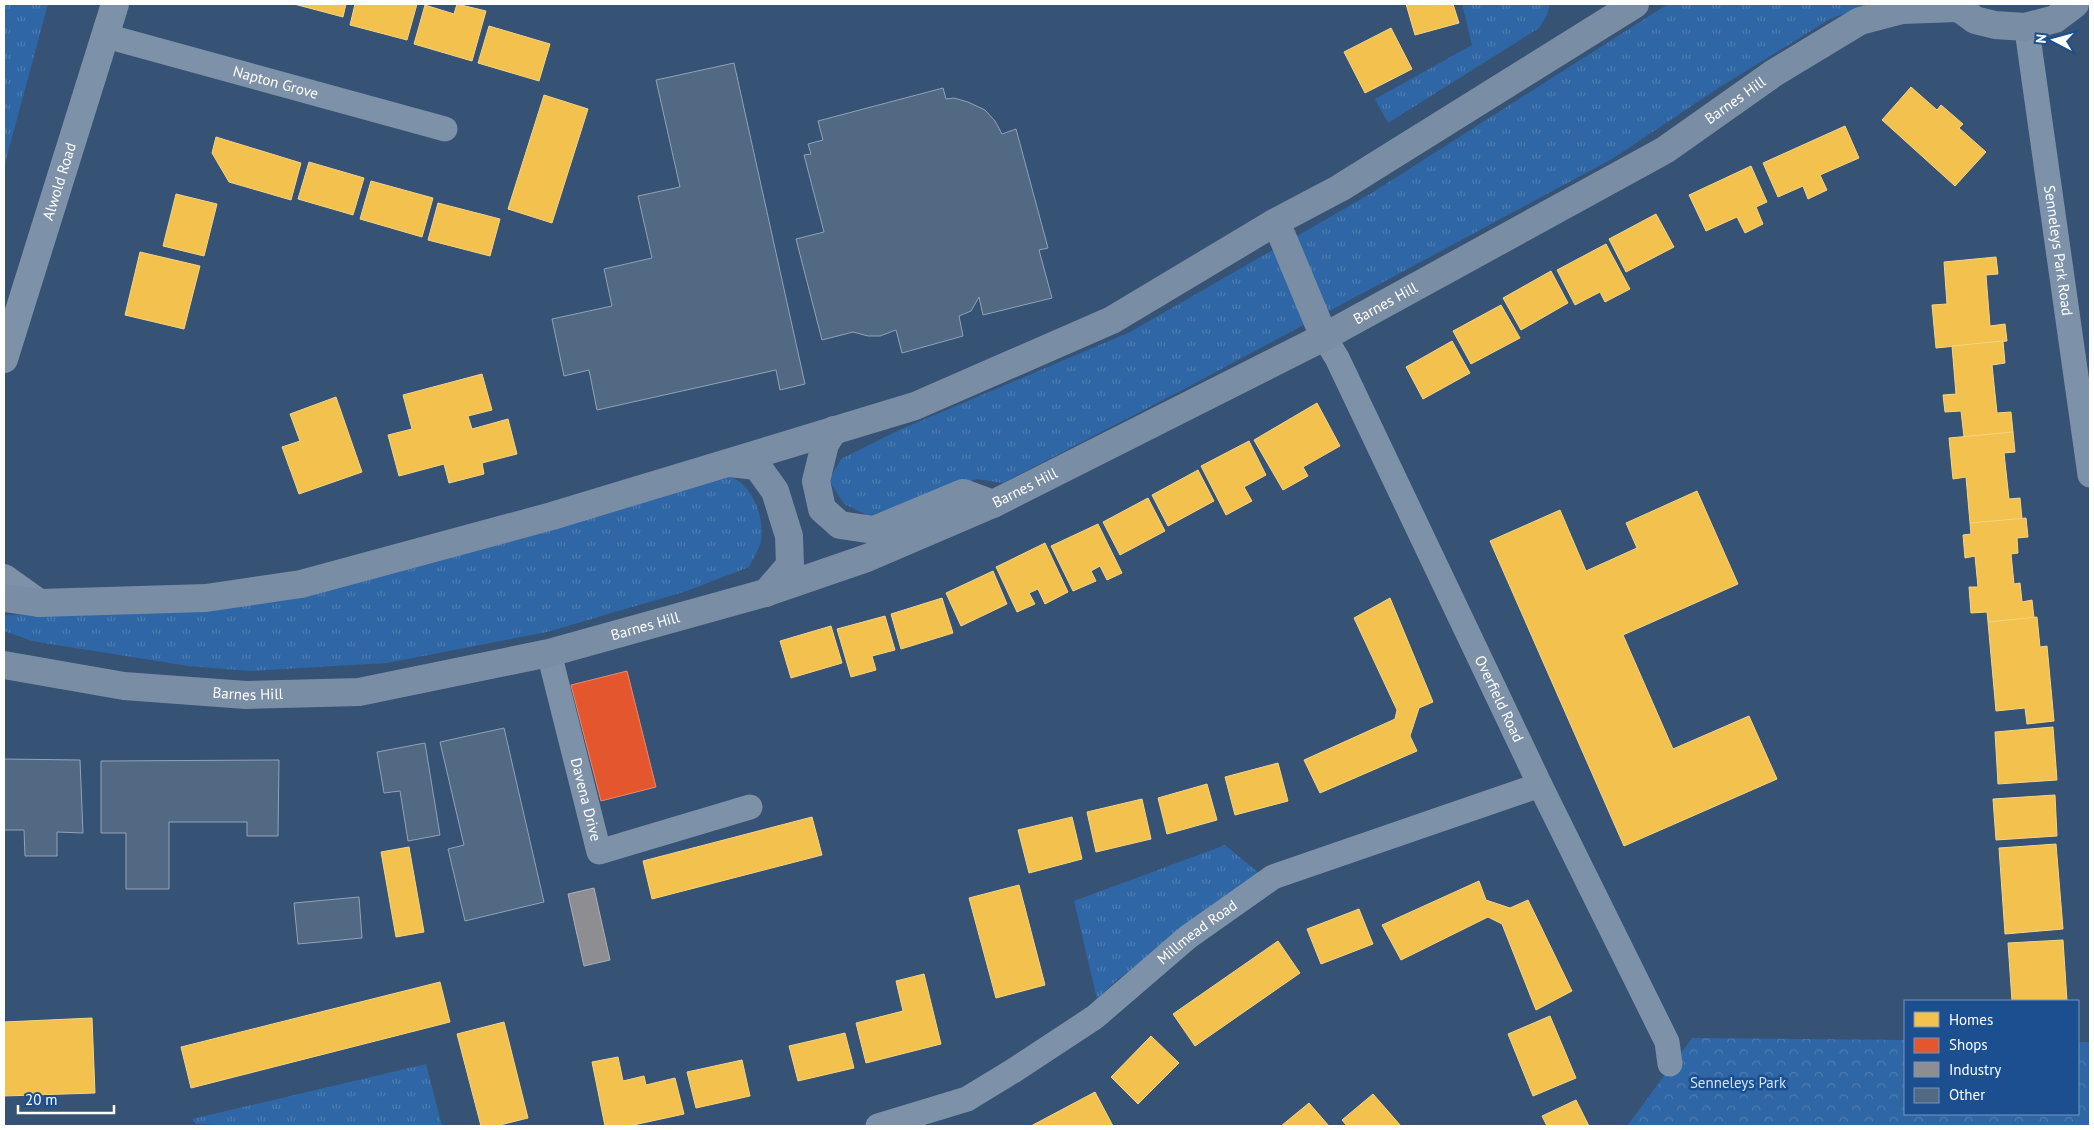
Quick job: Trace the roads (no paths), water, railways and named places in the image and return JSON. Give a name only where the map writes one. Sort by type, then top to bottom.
[{"type":"main road","points":[[4,598],[38,603],[206,598],[300,584],[552,516],[914,406],[1112,320],[1274,223],[1348,183],[1635,4]]},
{"type":"main road","points":[[1956,6],[1975,20],[1995,25],[2025,27],[2055,19],[2076,4]]},
{"type":"main road","name":"Barnes Hill","points":[[4,665],[124,686],[246,695],[359,692],[550,653],[766,593],[867,558],[993,504],[1324,337],[1665,150],[1774,73],[1860,21],[1902,10],[1956,6]]},
{"type":"main road","points":[[1274,223],[1282,236],[1324,337]]},
{"type":"main road","points":[[834,430],[825,444],[816,481],[822,509],[840,525],[874,530],[963,493],[993,504]]},
{"type":"main road","points":[[729,462],[757,466],[775,491],[789,536],[790,565],[766,593]]},
{"type":"street","name":"Alwold Road","points":[[4,359],[115,4]]},
{"type":"street","name":"Senneleys Park Road","points":[[2025,27],[2031,56],[2090,474]]},
{"type":"street","name":"Napton Grove","points":[[106,36],[445,129]]},
{"type":"street","name":"Overfield Road","points":[[1324,337],[1337,358],[1540,785],[1667,1042],[1670,1064]]},
{"type":"street","points":[[4,578],[38,603]]},
{"type":"street","name":"Davena Drive","points":[[550,653],[599,852],[750,807]]},
{"type":"street","name":"Millmead Road","points":[[878,1126],[967,1098],[1013,1071],[1095,1017],[1188,937],[1273,877],[1540,785]]},
{"type":"park label","name":"Senneleys Park","points":[[1738,1083]]}]
